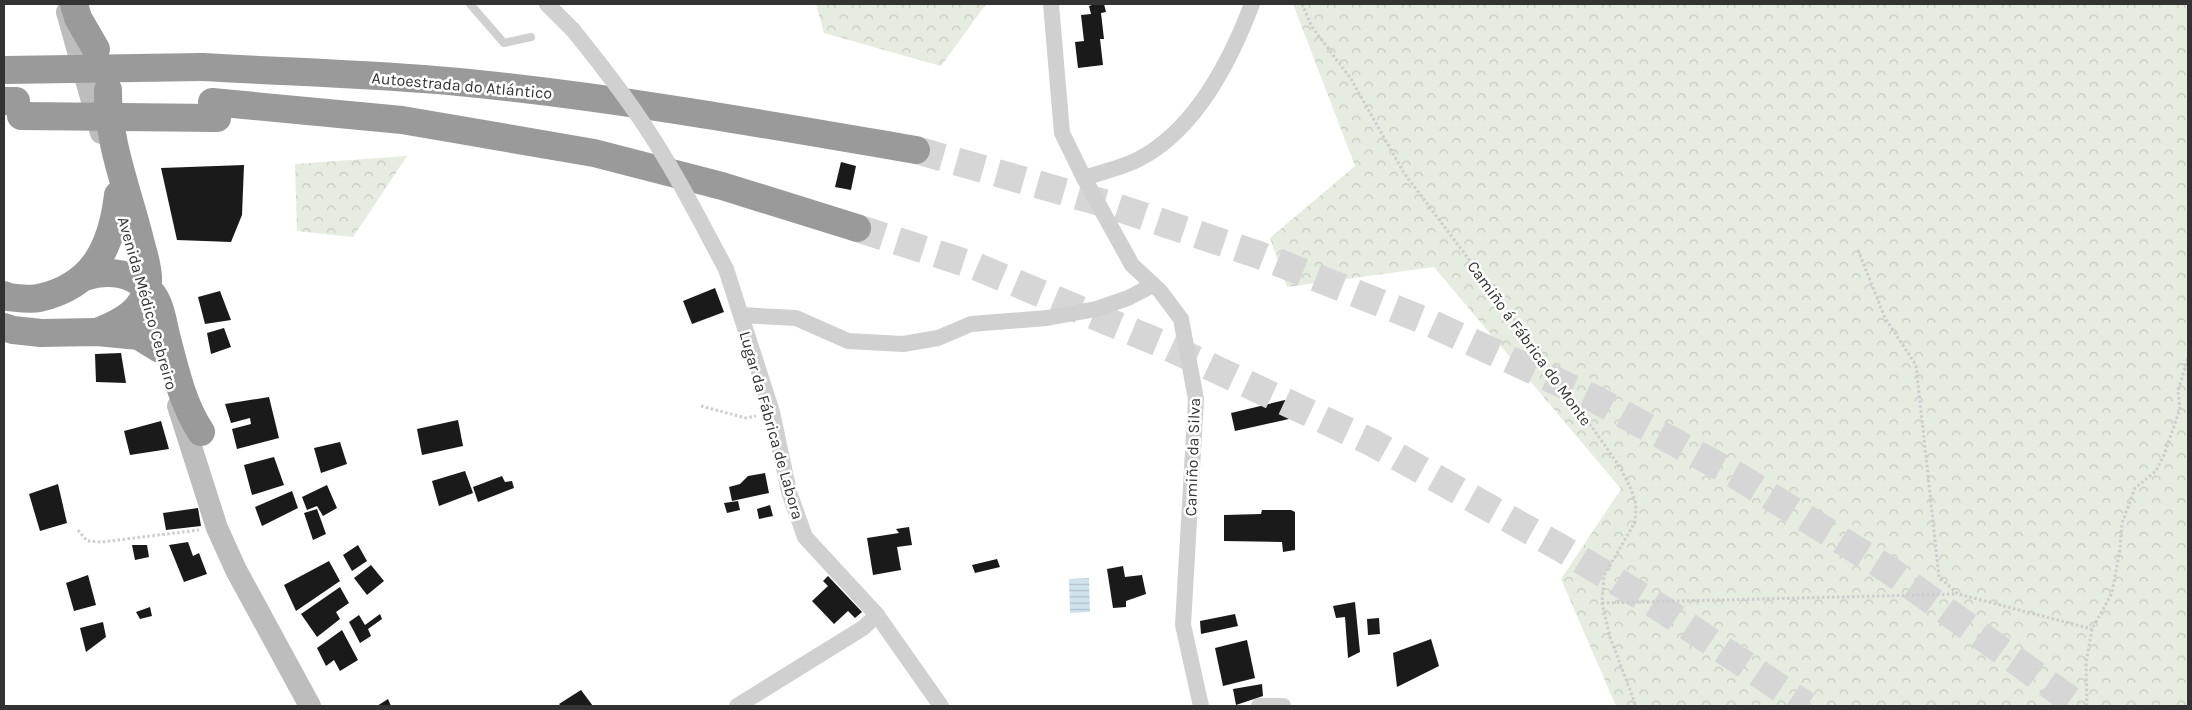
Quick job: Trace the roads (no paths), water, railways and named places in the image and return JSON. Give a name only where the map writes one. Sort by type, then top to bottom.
[{"type":"highway","points":[[74,4],[78,18],[96,49]]},
{"type":"highway","name":"Autoestrada do Atlántico","points":[[4,62],[199,61],[457,82],[577,95],[723,117],[916,150]]},
{"type":"highway","points":[[97,332],[130,317],[143,298],[148,281],[110,128],[108,90]]},
{"type":"highway","points":[[11,109],[215,110],[594,153],[722,186],[857,228]]},
{"type":"highway","points":[[84,277],[101,256],[112,232],[118,195]]},
{"type":"highway","points":[[4,296],[8,298],[38,298],[60,290],[84,277],[101,272],[115,272],[132,278],[146,289],[157,303],[188,408],[201,432]]},
{"type":"highway","points":[[4,326],[13,330],[41,333],[97,332],[139,336],[160,349]]},
{"type":"main road","name":"Avenida Médico Cebreiro","points":[[64,4],[146,289],[160,349],[216,528],[310,706]]},
{"type":"main road","name":"Avenida Médico Cebreiro","points":[[84,4],[201,432],[234,545],[251,595]]},
{"type":"street","name":"Lugar da Fábrica de Labora","points":[[547,4],[573,30],[612,78],[648,130],[666,159],[726,269],[772,412],[789,492],[805,538],[877,615],[941,706]]},
{"type":"street","name":"Camiño da Silva","points":[[1051,4],[1062,133],[1084,178],[1132,265],[1153,285],[1181,319],[1196,400],[1184,625],[1201,706]]},
{"type":"street","points":[[1084,178],[1138,160],[1175,133],[1210,92],[1241,34],[1252,4]]},
{"type":"street","points":[[740,315],[796,318],[848,341],[903,344],[938,338],[971,324],[1047,318],[1096,309],[1128,298],[1153,285]]},
{"type":"street","points":[[737,706],[863,628],[877,615]]},
{"type":"street","points":[[1259,706],[1283,706]]},
{"type":"lane","points":[[470,4],[504,43],[531,37]]},
{"type":"water","points":[[1089,578],[1090,612],[1070,613],[1069,579]]},
{"type":"tunnel","points":[[916,150],[1107,204],[1259,255],[1426,321],[1595,399],[1739,477],[1889,570],[2079,706]]},
{"type":"tunnel","points":[[857,228],[975,266],[1162,344],[1373,443],[1561,548],[1659,607],[1807,706]]}]
